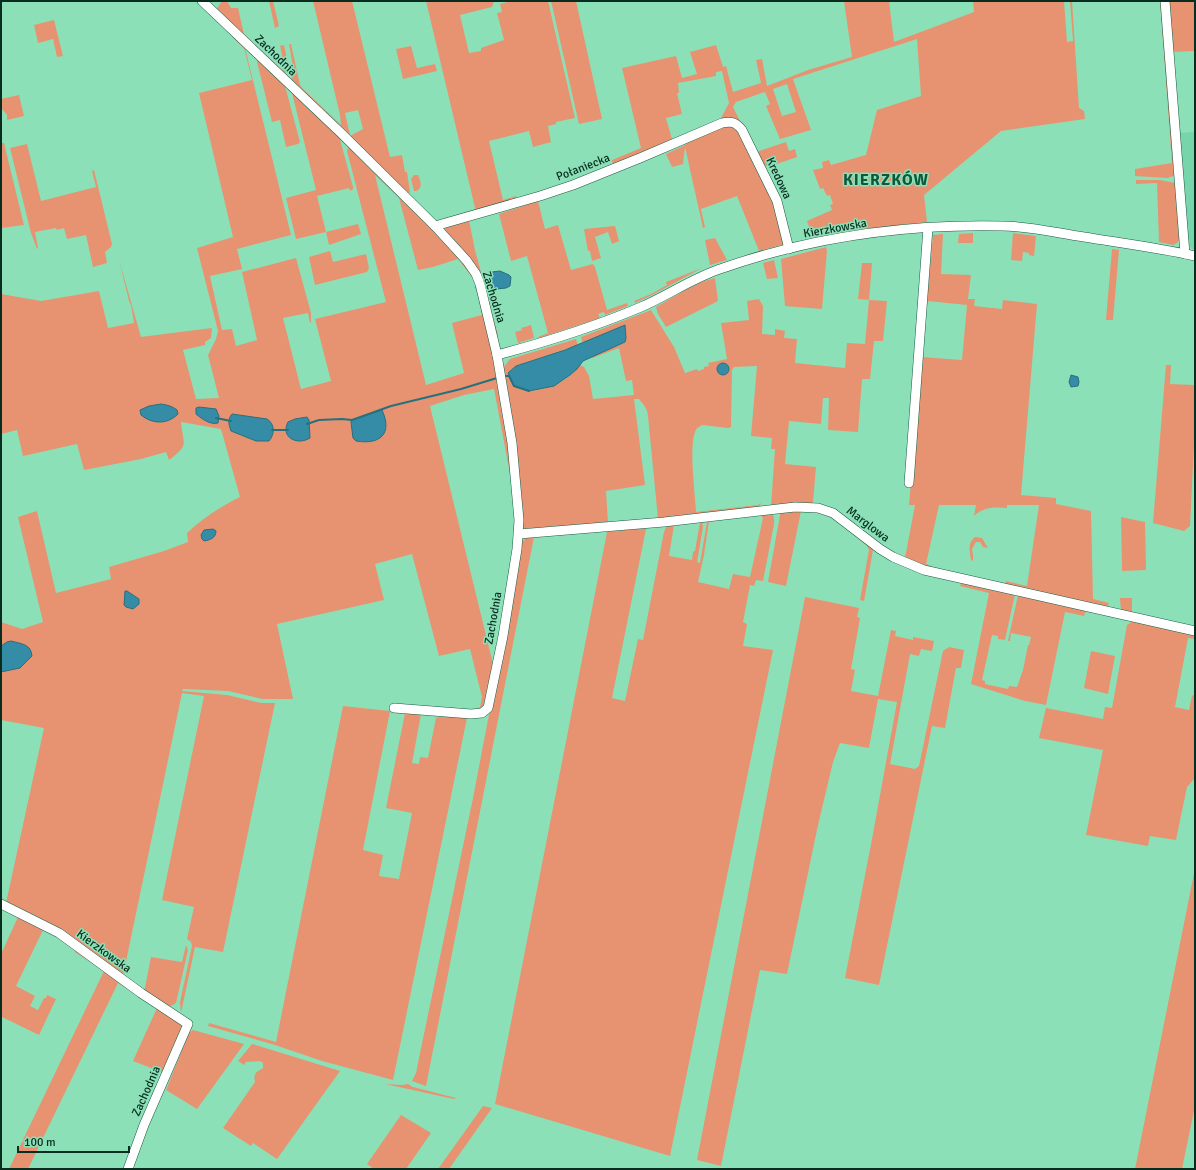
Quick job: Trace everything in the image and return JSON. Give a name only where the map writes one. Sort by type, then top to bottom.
[{"type":"street","name":"Zachodnia","points":[[202,1],[342,134],[435,226],[467,261],[476,274],[487,314],[497,356],[512,442],[519,534],[488,708],[482,713],[471,714],[394,708]]},
{"type":"street","points":[[1165,1],[1185,254]]},
{"type":"street","name":"Połaniecka","points":[[435,226],[534,198],[573,185],[722,123],[736,123]]},
{"type":"street","name":"Kredowa","points":[[736,123],[742,130],[777,201],[789,249]]},
{"type":"street","name":"Kierzkowska","points":[[497,356],[577,332],[650,303],[711,272],[789,249],[850,236],[928,228],[1009,226],[1130,244],[1195,256]]},
{"type":"street","points":[[909,483],[928,228]]},
{"type":"street","name":"Marglowa","points":[[519,534],[656,522],[795,507],[818,508],[832,513],[880,550],[899,560],[924,570],[1195,631]]},
{"type":"street","name":"Kierzkowska","points":[[1,904],[59,933],[141,993],[188,1024]]},
{"type":"street","name":"Zachodnia","points":[[128,1169],[144,1124],[188,1024]]},
{"type":"shaded area","points":[[222,1],[227,1],[231,8],[238,8],[244,34],[282,70],[285,68],[280,46],[284,45],[288,64],[285,73],[216,10]]},
{"type":"shaded area","points":[[269,1],[273,1],[279,26],[275,28]]},
{"type":"shaded area","points":[[313,1],[352,1],[390,157],[402,155],[405,172],[407,172],[410,192],[407,194],[350,136],[363,129],[358,110],[345,113],[350,135],[347,136],[291,82],[293,67],[289,44],[291,44],[300,85],[341,125],[340,115]]},
{"type":"shaded area","points":[[426,1],[494,1],[492,7],[460,15],[469,53],[481,51],[481,48],[504,40],[497,13],[502,12],[500,4],[511,1],[548,1],[575,118],[556,122],[556,124],[548,126],[551,142],[533,147],[529,131],[489,141],[503,200],[516,196],[517,200],[476,212]]},
{"type":"shaded area","points":[[551,1],[576,1],[602,119],[579,124]]},
{"type":"shaded area","points":[[844,1],[889,1],[894,42],[974,12],[973,1],[1064,1],[1067,42],[1073,41],[1070,1],[1072,1],[1079,108],[1084,111],[1085,119],[1001,131],[924,195],[927,222],[856,230],[813,237],[807,221],[832,210],[830,205],[833,204],[830,195],[827,196],[823,188],[820,189],[813,170],[823,168],[822,162],[829,160],[831,165],[866,155],[877,110],[921,96],[917,39],[793,79],[811,130],[780,139],[766,106],[770,104],[765,92],[736,102],[733,107],[740,121],[734,118],[720,120],[729,103],[722,71],[716,72],[716,76],[678,83],[679,93],[677,93],[682,114],[666,118],[672,139],[613,165],[612,160],[641,148],[622,68],[676,56],[682,78],[697,74],[690,52],[716,45],[723,67],[726,66],[733,92],[761,83],[756,60],[762,59],[767,86],[808,70],[852,57]],"holes":[[[787,84],[796,112],[782,116],[773,89]]]},
{"type":"shaded area","points":[[1160,1],[1162,1],[1174,176],[1167,178],[1135,176],[1135,169],[1172,163]]},
{"type":"shaded area","points":[[1168,1],[1195,1],[1195,51],[1173,52]]},
{"type":"shaded area","points":[[54,20],[63,56],[57,57],[53,39],[38,43],[34,25]]},
{"type":"shaded area","points":[[232,37],[238,39],[245,48],[291,235],[237,249],[242,269],[210,276],[222,330],[232,329],[236,346],[257,340],[242,272],[296,258],[311,313],[311,322],[310,323],[308,313],[283,318],[301,389],[331,381],[315,319],[386,302],[347,151],[348,148],[350,149],[427,223],[458,256],[472,274],[472,277],[458,259],[418,270],[399,198],[375,175],[426,385],[464,373],[452,323],[482,315],[477,291],[474,287],[477,287],[499,384],[511,479],[494,389],[464,395],[430,406],[493,664],[487,698],[484,705],[480,709],[474,712],[461,712],[456,711],[452,707],[466,711],[480,707],[482,697],[470,649],[439,656],[412,554],[375,564],[384,600],[277,624],[293,699],[262,699],[228,691],[183,689],[182,691],[227,695],[261,703],[275,703],[223,952],[195,947],[181,1013],[180,1002],[192,946],[191,942],[187,939],[194,907],[162,900],[204,696],[182,693],[123,976],[78,941],[57,927],[6,903],[44,728],[1,720],[1,622],[22,629],[43,622],[18,517],[37,511],[56,593],[111,579],[109,567],[164,551],[188,542],[187,533],[199,522],[240,497],[221,429],[181,422],[184,444],[180,451],[169,460],[166,452],[141,459],[84,470],[77,444],[23,456],[17,430],[1,434],[1,294],[41,301],[99,291],[108,328],[134,323],[131,305],[119,260],[141,337],[212,328],[211,338],[205,342],[205,345],[183,350],[196,399],[219,398],[208,355],[216,339],[218,331],[197,248],[233,237],[199,93],[252,80],[244,48]]},
{"type":"shaded area","points":[[411,46],[417,68],[435,64],[437,71],[403,79],[396,49]]},
{"type":"shaded area","points":[[257,61],[260,61],[285,86],[300,142],[298,144],[286,147],[280,120],[272,122]]},
{"type":"shaded area","points":[[292,93],[294,93],[339,136],[353,187],[350,191],[349,188],[317,196],[326,232],[296,239],[286,198],[316,190]]},
{"type":"shaded area","points":[[19,95],[24,116],[7,120],[7,115],[1,108],[1,99]]},
{"type":"shaded area","points":[[728,125],[738,130],[771,195],[785,244],[759,251],[737,196],[701,209],[705,227],[703,228],[685,147],[683,164],[672,167],[666,154],[685,145],[686,142]]},
{"type":"shaded area","points":[[1195,132],[1195,250],[1192,249],[1186,238],[1179,133]]},
{"type":"shaded area","points":[[786,142],[789,151],[795,149],[797,157],[771,166],[763,165],[757,153],[759,151]]},
{"type":"shaded area","points":[[1,143],[4,143],[24,225],[1,228]]},
{"type":"shaded area","points":[[27,144],[41,201],[96,187],[92,171],[94,170],[112,244],[111,247],[105,252],[107,263],[93,267],[86,235],[67,239],[64,228],[35,232],[37,249],[31,233],[10,148]]},
{"type":"shaded area","points":[[414,175],[418,175],[421,182],[420,188],[416,191],[414,191],[411,179]]},
{"type":"shaded area","points":[[1136,180],[1160,180],[1175,183],[1180,239],[1177,243],[1173,245],[1159,242],[1157,183],[1136,184]]},
{"type":"shaded area","points":[[538,201],[545,229],[558,225],[571,270],[593,264],[607,310],[627,303],[628,306],[605,315],[604,312],[598,314],[600,318],[539,338],[538,337],[548,333],[527,256],[511,261],[499,214]]},
{"type":"shaded area","points":[[469,220],[475,250],[498,335],[496,336],[480,275],[445,230],[446,226]]},
{"type":"shaded area","points":[[358,224],[361,234],[329,245],[326,232]]},
{"type":"shaded area","points":[[615,226],[619,241],[612,244],[608,232],[595,237],[601,258],[592,261],[590,251],[588,251],[584,229]]},
{"type":"shaded area","points":[[973,233],[973,243],[958,243],[959,234]]},
{"type":"shaded area","points":[[1013,233],[1036,236],[1034,256],[1023,252],[1022,261],[1011,260]]},
{"type":"shaded area","points":[[943,234],[941,274],[971,275],[968,299],[975,299],[974,306],[1002,309],[1003,300],[1037,304],[1021,495],[1056,498],[1056,504],[1091,511],[1093,599],[1109,603],[1107,609],[1005,586],[1006,581],[1027,586],[1039,505],[1007,505],[1007,508],[985,509],[974,516],[976,505],[939,505],[926,564],[932,566],[930,569],[905,558],[915,505],[909,505],[922,357],[962,360],[967,305],[927,301],[933,235]]},
{"type":"shaded area","points":[[715,238],[727,260],[710,265],[705,240]]},
{"type":"shaded area","points":[[826,247],[827,251],[822,309],[785,306],[781,259]]},
{"type":"shaded area","points":[[1112,249],[1119,250],[1113,320],[1106,320]]},
{"type":"shaded area","points":[[330,251],[333,262],[366,254],[369,268],[367,272],[315,285],[309,257]]},
{"type":"shaded area","points":[[774,260],[778,278],[767,279],[763,263]]},
{"type":"shaded area","points":[[862,263],[872,263],[869,300],[858,299]]},
{"type":"shaded area","points":[[702,268],[635,303],[634,301],[667,285],[666,282]]},
{"type":"shaded area","points":[[715,278],[718,301],[666,327],[658,314],[656,307],[693,286]]},
{"type":"shaded area","points":[[759,299],[763,306],[762,334],[775,335],[775,329],[785,331],[784,338],[797,339],[795,363],[845,368],[847,343],[865,344],[869,300],[887,301],[883,341],[874,341],[870,379],[862,379],[858,432],[828,430],[829,398],[823,398],[821,424],[789,421],[785,464],[816,467],[813,502],[811,504],[771,506],[775,449],[771,449],[772,438],[751,436],[757,366],[734,367],[732,370],[731,427],[728,428],[702,425],[695,432],[693,439],[692,459],[696,512],[758,505],[761,503],[759,508],[658,519],[648,413],[639,399],[634,399],[645,485],[606,491],[608,523],[527,529],[522,528],[503,368],[510,359],[576,339],[578,345],[516,366],[529,391],[558,384],[580,365],[584,367],[589,376],[593,399],[634,395],[632,380],[626,381],[619,348],[592,358],[592,356],[625,342],[625,326],[583,344],[581,337],[651,310],[674,347],[685,373],[697,369],[698,371],[709,366],[708,363],[727,359],[721,323],[749,320],[747,301]]},
{"type":"shaded area","points":[[531,325],[534,338],[518,343],[515,332],[522,330],[521,328]]},
{"type":"shaded area","points":[[1166,365],[1171,365],[1170,384],[1195,385],[1195,424],[1190,526],[1184,531],[1153,523]]},
{"type":"shaded area","points":[[796,510],[818,511],[836,520],[821,513],[801,511],[786,586],[768,582],[781,512]]},
{"type":"shaded area","points":[[761,513],[772,514],[774,524],[763,581],[756,580],[754,586],[750,585],[743,622],[747,624],[743,646],[773,650],[670,1156],[495,1104],[607,532],[646,529],[612,698],[625,701],[638,639],[643,640],[666,527],[674,525],[669,556],[692,560],[700,522],[702,522],[703,527],[697,562],[700,563],[707,522],[709,521],[698,582],[729,589],[733,574],[750,577],[763,518]]},
{"type":"shaded area","points":[[1121,517],[1145,522],[1146,570],[1122,571]]},
{"type":"shaded area","points":[[840,523],[873,550],[864,601],[860,600],[869,550],[867,546]]},
{"type":"shaded area","points":[[534,537],[426,1086],[412,1081],[416,1073],[473,798],[522,542],[526,538]]},
{"type":"shaded area","points":[[975,537],[982,538],[988,548],[983,547],[980,542],[976,542],[972,549],[973,561],[971,560],[970,548],[972,539]]},
{"type":"shaded area","points":[[962,582],[1015,594],[1005,640],[998,639],[998,636],[992,635],[982,680],[985,681],[985,684],[1008,689],[1009,686],[1017,687],[1031,637],[1011,633],[1010,641],[1008,641],[1018,595],[1086,610],[1084,616],[1065,612],[1046,705],[1025,701],[971,684],[989,593],[960,586]]},
{"type":"shaded area","points":[[805,597],[859,608],[857,617],[860,618],[851,669],[855,670],[851,691],[878,696],[891,630],[896,631],[895,636],[913,640],[913,637],[934,641],[932,651],[921,649],[919,656],[910,654],[890,764],[915,769],[919,766],[943,651],[949,647],[964,650],[961,668],[956,668],[945,728],[932,726],[879,985],[845,978],[897,702],[878,699],[869,748],[840,743],[833,762],[818,825],[787,974],[760,970],[721,1166],[697,1160]]},
{"type":"shaded area","points":[[1120,598],[1132,598],[1132,614],[1121,611]]},
{"type":"shaded area","points":[[1133,621],[1195,634],[1195,639],[1188,638],[1175,707],[1189,710],[1192,696],[1195,694],[1195,778],[1187,787],[1176,840],[1150,836],[1148,846],[1086,835],[1103,750],[1039,738],[1046,708],[1103,719],[1105,707],[1112,708],[1127,625]]},
{"type":"shaded area","points":[[1091,651],[1115,656],[1108,694],[1084,688]]},
{"type":"shaded area","points":[[343,706],[390,711],[363,850],[383,855],[379,876],[399,879],[412,813],[386,808],[405,713],[421,714],[412,763],[419,764],[420,757],[428,758],[436,718],[444,716],[467,718],[393,1080],[322,1061],[275,1045],[208,1026],[209,1023],[276,1042]]},
{"type":"shaded area","points":[[1195,868],[1195,1106],[1182,1169],[1135,1169]]},
{"type":"shaded area","points":[[18,917],[44,928],[16,986],[35,996],[30,1006],[38,1010],[47,995],[56,999],[39,1035],[2,1017],[1,1018],[1,954]]},
{"type":"shaded area","points":[[186,945],[188,950],[176,1003],[169,1007],[144,992],[151,957],[182,962]]},
{"type":"shaded area","points":[[76,950],[181,1023],[183,1026],[164,1073],[133,1061],[157,1008],[118,983],[28,1169],[9,1169],[104,971],[75,952]]},
{"type":"shaded area","points":[[193,1030],[244,1044],[197,1109],[166,1090],[189,1033]]},
{"type":"shaded area","points":[[252,1044],[340,1071],[277,1159],[253,1143],[251,1146],[223,1128],[255,1082],[254,1077],[256,1074],[263,1068],[263,1063],[260,1061],[246,1062],[244,1065],[238,1061]]},
{"type":"shaded area","points":[[385,1084],[408,1084],[413,1087],[456,1098],[454,1099]]},
{"type":"shaded area","points":[[483,1106],[492,1108],[449,1169],[438,1169]]},
{"type":"shaded area","points":[[401,1115],[431,1133],[406,1169],[374,1169],[367,1164]]},
{"type":"water","points":[[500,271],[511,277],[510,286],[497,289],[492,286],[489,278],[492,272]]},
{"type":"water","points":[[625,325],[625,342],[583,361],[577,369],[554,386],[529,391],[514,386],[508,373],[516,366],[565,350]]},
{"type":"water","points":[[721,363],[725,363],[729,369],[725,375],[721,375],[717,371],[717,367]]},
{"type":"water","points":[[1071,375],[1078,377],[1078,386],[1071,387],[1069,382]]},
{"type":"water","points":[[161,404],[177,410],[178,414],[174,418],[164,422],[155,422],[141,415],[140,410],[149,406]]},
{"type":"water","points":[[196,408],[216,409],[219,416],[218,423],[203,420],[196,414]]},
{"type":"water","points":[[382,410],[386,426],[382,436],[372,441],[356,441],[353,438],[352,420]]},
{"type":"water","points":[[232,414],[267,419],[270,421],[273,426],[273,432],[269,441],[256,441],[231,431],[229,420]]},
{"type":"water","points":[[307,417],[309,420],[310,438],[300,441],[291,439],[286,432],[288,422]]},
{"type":"water","points":[[213,529],[216,531],[214,537],[204,541],[201,535],[204,530]]},
{"type":"water","points":[[125,591],[139,599],[139,604],[133,609],[124,605]]},
{"type":"water","points":[[11,641],[28,647],[32,656],[20,668],[1,672],[1,646]]},
{"type":"waterway","points":[[505,376],[509,376],[514,386],[529,391]]},
{"type":"waterway","points":[[307,424],[319,420],[352,420],[391,406],[461,389],[497,378]]},
{"type":"waterway","points":[[216,418],[231,421]]},
{"type":"waterway","points":[[272,430],[288,430]]},
{"type":"district","name":"KIERZKÓW","points":[[886,179]]}]
